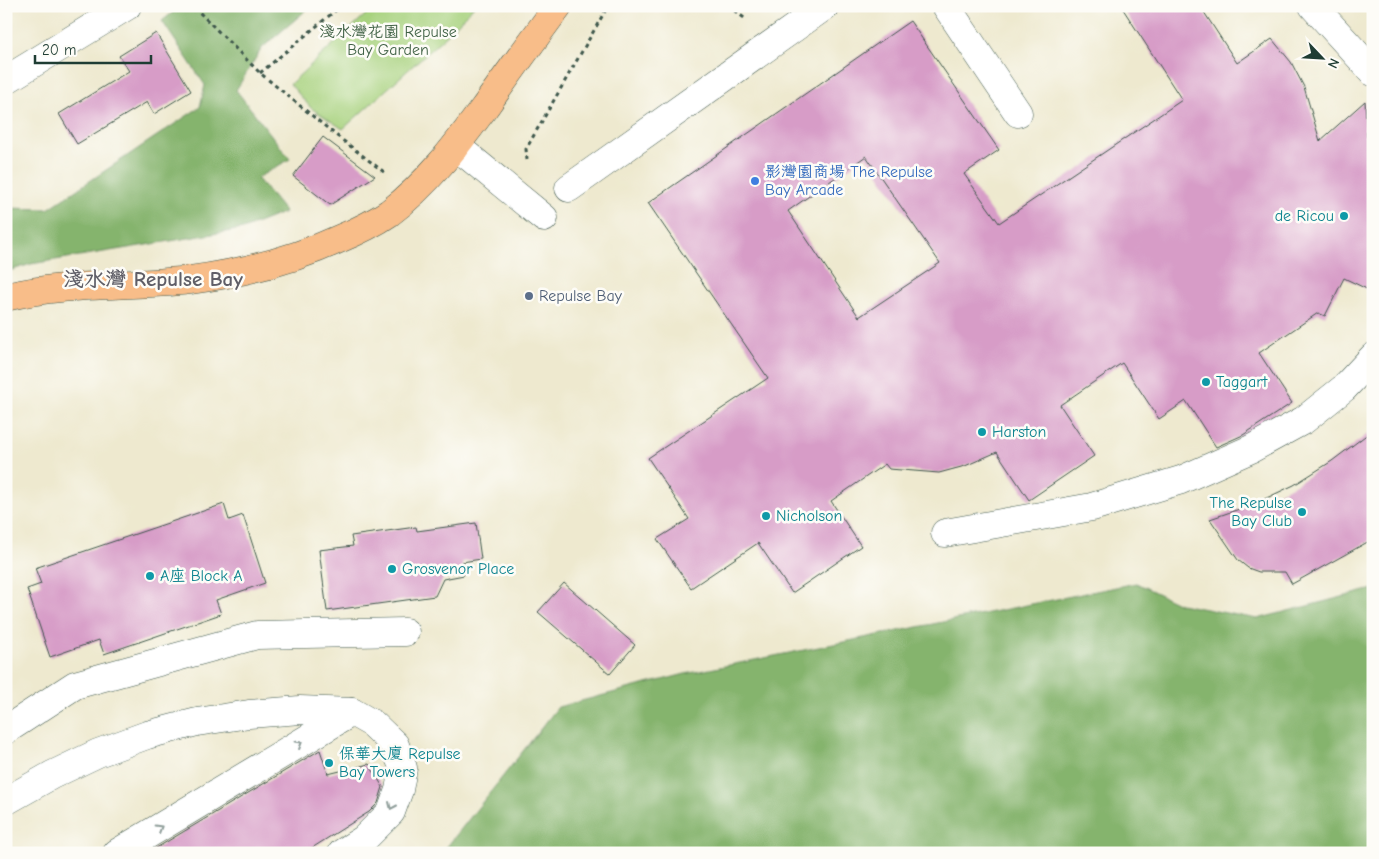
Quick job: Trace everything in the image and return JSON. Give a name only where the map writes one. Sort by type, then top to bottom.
[{"type":"main road","points":[[6,297],[66,287],[180,281],[260,268],[314,250],[358,230],[388,213],[435,170],[456,146],[558,6]]},
{"type":"street","points":[[569,188],[825,6]]},
{"type":"street","points":[[946,6],[1018,113]]},
{"type":"street","points":[[1313,6],[1373,72]]},
{"type":"street","points":[[6,80],[121,7]]},
{"type":"street","points":[[456,146],[544,218]]},
{"type":"street","points":[[945,533],[1092,507],[1181,480],[1251,449],[1304,420],[1344,388],[1373,357]]},
{"type":"street","points":[[6,730],[76,686],[257,634],[405,632]]},
{"type":"street","points":[[6,801],[52,775],[98,753],[147,735],[198,722],[249,714],[300,710],[352,712],[372,724],[395,746],[403,768],[399,790],[391,812],[364,839],[342,853]]},
{"type":"street","points":[[117,853],[352,712]]},
{"type":"path","points":[[260,73],[341,6]]},
{"type":"path","points":[[530,166],[527,160],[526,149],[608,6]]},
{"type":"path","points":[[194,7],[260,73],[337,136],[412,193]]},
{"type":"green space","points":[[181,6],[311,6],[262,48],[236,90],[290,159],[257,178],[285,212],[243,229],[31,264],[6,272],[6,208],[48,209],[200,107],[205,85],[162,21]]},
{"type":"green space","name":"淺水灣花園 Repulse Bay Garden","points":[[375,6],[474,6],[450,32],[343,129],[311,108],[290,84]]},
{"type":"green space","points":[[1136,583],[1180,604],[1257,619],[1373,589],[1373,853],[442,853],[558,707],[685,674]]},
{"type":"building","points":[[1121,6],[1200,6],[1237,63],[1272,39],[1291,62],[1304,87],[1320,141],[1365,101],[1367,137],[1373,140],[1373,292],[1344,278],[1325,316],[1318,313],[1259,353],[1292,403],[1243,435],[1216,447],[1186,401],[1159,419],[1122,363],[1060,405],[1094,456],[1029,500],[997,452],[965,466],[939,473],[889,469],[885,464],[831,501],[861,546],[792,593],[758,543],[691,588],[657,539],[689,519],[648,458],[768,378],[648,203],[910,21],[999,150],[964,174],[999,223],[1182,100]],"holes":[[[866,156],[940,263],[859,317],[788,211]]]},
{"type":"building","points":[[156,33],[191,91],[154,114],[147,102],[77,144],[59,114],[129,71],[119,56]]},
{"type":"building","points":[[323,137],[375,176],[330,205],[293,176]]},
{"type":"building","name":"The Repulse Bay Club","points":[[1373,430],[1373,539],[1292,584],[1285,572],[1259,572],[1248,568],[1238,560],[1210,519],[1254,504],[1294,485],[1332,461]]},
{"type":"building","name":"A座 Block A","points":[[224,504],[229,520],[243,515],[265,583],[216,600],[221,614],[104,654],[99,640],[50,657],[27,589],[41,584],[35,568]]},
{"type":"building","name":"Grosvenor Place","points":[[476,523],[481,559],[462,562],[464,575],[443,579],[435,596],[327,611],[319,550],[353,546],[351,536],[416,527],[417,531]]},
{"type":"building","points":[[564,583],[635,645],[610,674],[538,612]]},
{"type":"building","name":"保華大廈 Repulse Bay Towers","points":[[320,750],[328,774],[369,764],[383,787],[378,803],[369,812],[304,853],[148,853]]},
{"type":"place","name":"影灣園商場 The Repulse Bay Arcade","points":[[755,181]]},
{"type":"place","name":"de Ricou","points":[[1344,216]]},
{"type":"place","name":"Repulse Bay","points":[[529,296]]},
{"type":"place","name":"Taggart","points":[[1206,382]]},
{"type":"place","name":"Harston","points":[[982,432]]},
{"type":"place","name":"The Repulse Bay Club","points":[[1302,512]]},
{"type":"place","name":"Nicholson","points":[[766,516]]},
{"type":"place","name":"Grosvenor Place","points":[[392,569]]},
{"type":"place","name":"A座 Block A","points":[[150,576]]},
{"type":"place","name":"保華大廈 Repulse Bay Towers","points":[[329,763]]},
{"type":"district","name":"淺水灣 Repulse Bay","points":[[153,279]]}]
